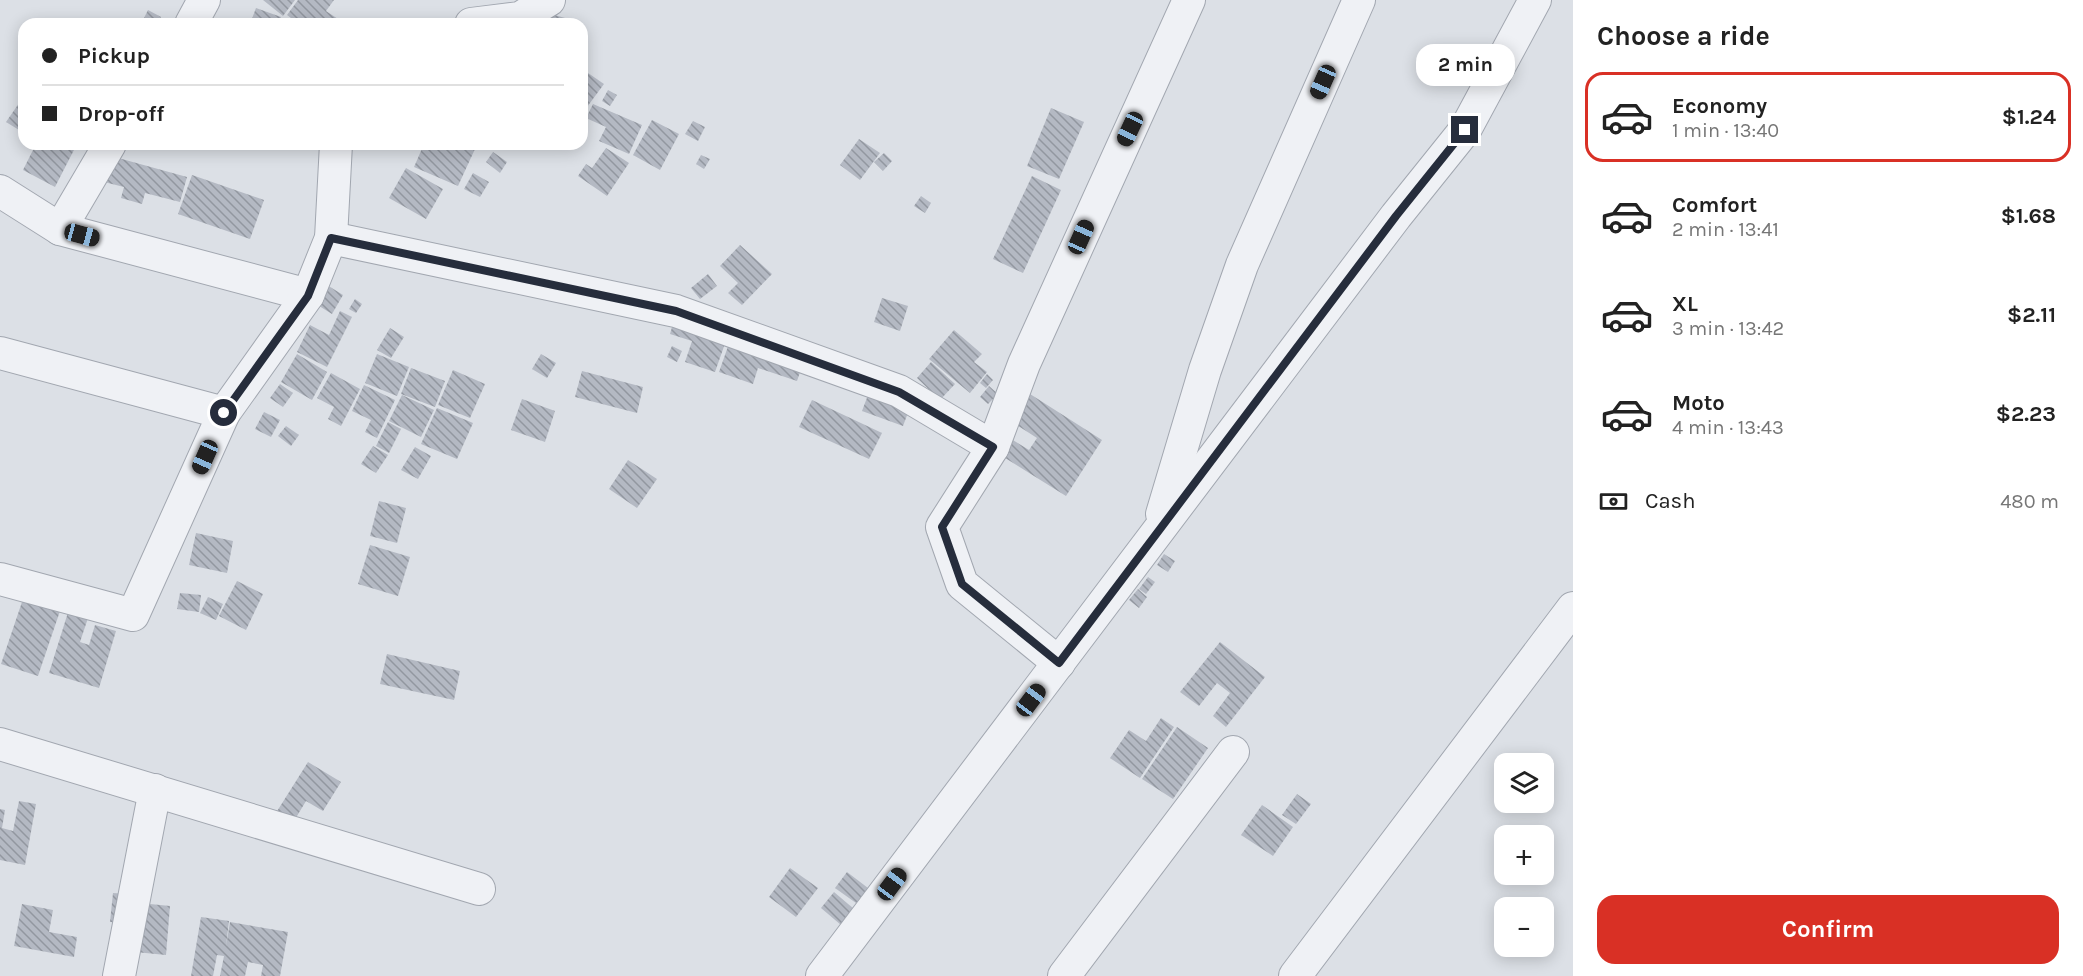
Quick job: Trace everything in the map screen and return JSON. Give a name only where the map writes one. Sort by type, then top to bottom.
[{"type":"street","points":[[194,18],[204,0]]},
{"type":"street","points":[[520,18],[549,0]]},
{"type":"street","points":[[1059,663],[962,584],[942,527],[993,447],[1024,364],[1189,0]]},
{"type":"street","points":[[1156,535],[1205,370],[1242,265],[1359,0]]},
{"type":"street","points":[[822,976],[1396,216],[1465,130],[1535,0]]},
{"type":"street","points":[[60,229],[106,150]]},
{"type":"street","points":[[0,579],[133,615],[224,413],[308,296],[331,238],[336,150]]},
{"type":"street","points":[[0,192],[60,229],[308,296]]},
{"type":"street","points":[[331,238],[676,311],[899,392],[993,447]]},
{"type":"street","points":[[0,353],[224,413]]},
{"type":"street","points":[[1295,976],[1573,608]]},
{"type":"street","points":[[0,744],[479,889]]},
{"type":"street","points":[[1064,976],[1233,752]]},
{"type":"street","points":[[119,976],[155,790]]},
{"type":"building","points":[[263,0],[295,0],[283,16]]},
{"type":"building","points":[[298,0],[334,0],[326,11],[336,18],[291,18],[287,15]]},
{"type":"building","points":[[256,8],[281,17],[281,18],[252,18]]},
{"type":"building","points":[[148,10],[161,17],[161,18],[144,18]]},
{"type":"building","points":[[551,14],[565,18],[550,18]]},
{"type":"building","points":[[588,73],[604,84],[588,106]]},
{"type":"building","points":[[608,90],[617,95],[610,106],[602,101]]},
{"type":"building","points":[[593,104],[642,125],[629,154],[599,141],[606,127],[588,119]]},
{"type":"building","points":[[18,105],[18,129],[6,122]]},
{"type":"building","points":[[1051,108],[1084,122],[1059,179],[1027,166]]},
{"type":"building","points":[[652,120],[679,134],[660,170],[633,155]]},
{"type":"building","points":[[693,121],[705,127],[698,141],[685,134]]},
{"type":"building","points":[[859,139],[880,153],[860,180],[840,165]]},
{"type":"building","points":[[606,148],[629,163],[607,196],[578,176],[586,164],[592,168]]},
{"type":"building","points":[[33,150],[74,150],[55,187],[23,170]]},
{"type":"building","points":[[421,150],[475,150],[458,186],[414,167]]},
{"type":"building","points":[[493,152],[507,162],[500,173],[486,162]]},
{"type":"building","points":[[884,153],[892,161],[883,171],[874,162]]},
{"type":"building","points":[[701,155],[710,159],[704,169],[696,164]]},
{"type":"building","points":[[111,156],[187,177],[180,202],[145,193],[142,204],[121,198],[124,187],[104,182]]},
{"type":"building","points":[[406,168],[443,189],[426,219],[389,198]]},
{"type":"building","points":[[473,173],[489,182],[480,197],[464,189]]},
{"type":"building","points":[[192,175],[264,200],[250,239],[178,214]]},
{"type":"building","points":[[1032,176],[1061,190],[1023,273],[993,259]]},
{"type":"building","points":[[921,196],[931,203],[925,213],[914,206]]},
{"type":"building","points":[[740,245],[772,274],[742,305],[728,293],[738,283],[720,266]]},
{"type":"building","points":[[708,274],[717,286],[700,299],[691,288]]},
{"type":"building","points":[[327,285],[343,295],[332,314],[316,304]]},
{"type":"building","points":[[882,298],[908,306],[900,331],[874,322]]},
{"type":"building","points":[[355,299],[362,304],[356,313],[349,309]]},
{"type":"building","points":[[340,311],[352,317],[327,367],[297,352],[310,325],[329,335]]},
{"type":"building","points":[[675,317],[728,335],[715,372],[685,362],[692,341],[670,334]]},
{"type":"building","points":[[390,328],[404,337],[391,358],[377,350]]},
{"type":"building","points":[[954,330],[982,354],[974,362],[987,372],[970,393],[929,359]]},
{"type":"building","points":[[732,335],[804,360],[797,381],[758,368],[753,384],[719,372]]},
{"type":"building","points":[[672,346],[682,351],[677,362],[667,357]]},
{"type":"building","points":[[297,354],[327,372],[312,400],[281,382]]},
{"type":"building","points":[[377,354],[409,367],[397,396],[365,383]]},
{"type":"building","points":[[541,354],[556,363],[547,378],[532,369]]},
{"type":"building","points":[[931,362],[955,384],[940,400],[917,378]]},
{"type":"building","points":[[411,368],[445,381],[435,407],[401,394]]},
{"type":"building","points":[[453,370],[485,384],[470,418],[438,405]]},
{"type":"building","points":[[582,371],[643,387],[637,413],[575,397]]},
{"type":"building","points":[[331,373],[360,389],[341,426],[328,419],[334,407],[317,398]]},
{"type":"building","points":[[987,374],[993,380],[986,388],[980,383]]},
{"type":"building","points":[[280,384],[293,393],[283,407],[270,398]]},
{"type":"building","points":[[364,385],[395,400],[377,438],[365,432],[371,420],[352,411]]},
{"type":"building","points":[[989,386],[998,394],[988,404],[980,397]]},
{"type":"building","points":[[871,387],[912,402],[903,426],[862,411]]},
{"type":"building","points":[[1030,394],[1102,440],[1066,496],[994,451],[1005,435],[1029,450],[1037,438],[1012,422]]},
{"type":"building","points":[[402,395],[434,410],[421,437],[389,421]]},
{"type":"building","points":[[522,399],[555,411],[545,442],[511,430]]},
{"type":"building","points":[[812,400],[882,433],[869,459],[799,427]]},
{"type":"building","points":[[437,408],[473,423],[457,459],[421,444]]},
{"type":"building","points":[[264,412],[280,420],[271,437],[255,429]]},
{"type":"building","points":[[388,422],[401,429],[389,453],[376,446]]},
{"type":"building","points":[[286,426],[299,435],[291,446],[278,436]]},
{"type":"building","points":[[373,446],[388,455],[376,473],[361,464]]},
{"type":"building","points":[[415,447],[431,456],[418,479],[401,470]]},
{"type":"building","points":[[628,460],[657,479],[637,508],[609,489]]},
{"type":"building","points":[[379,501],[406,508],[397,543],[370,536]]},
{"type":"building","points":[[196,533],[233,541],[227,573],[189,565]]},
{"type":"building","points":[[370,545],[410,557],[398,596],[358,584]]},
{"type":"building","points":[[1164,554],[1175,561],[1168,572],[1157,565]]},
{"type":"building","points":[[1148,577],[1155,582],[1146,594],[1139,589]]},
{"type":"building","points":[[237,581],[263,594],[246,630],[219,616]]},
{"type":"building","points":[[1138,589],[1147,597],[1139,608],[1129,600]]},
{"type":"building","points":[[180,593],[201,595],[199,612],[177,609]]},
{"type":"building","points":[[208,597],[223,604],[216,620],[200,613]]},
{"type":"building","points":[[23,599],[60,611],[38,676],[1,664]]},
{"type":"building","points":[[70,606],[90,612],[80,642],[89,645],[95,625],[116,631],[99,688],[49,673]]},
{"type":"building","points":[[1220,642],[1265,677],[1226,727],[1213,716],[1230,693],[1217,683],[1199,706],[1180,692]]},
{"type":"building","points":[[387,654],[460,671],[454,700],[380,684]]},
{"type":"building","points":[[1161,718],[1174,727],[1140,778],[1110,758],[1129,730],[1146,741]]},
{"type":"building","points":[[1177,727],[1208,748],[1173,799],[1142,779]]},
{"type":"building","points":[[308,762],[341,782],[323,811],[306,801],[291,826],[274,816]]},
{"type":"building","points":[[1297,794],[1311,804],[1296,824],[1282,815]]},
{"type":"building","points":[[19,801],[36,804],[25,865],[0,860],[0,809],[5,810],[2,828],[13,831]]},
{"type":"building","points":[[1262,805],[1293,827],[1273,856],[1241,835]]},
{"type":"building","points":[[790,868],[818,888],[796,917],[769,897]]},
{"type":"building","points":[[847,872],[868,888],[856,903],[835,888]]},
{"type":"building","points":[[834,892],[854,909],[841,925],[821,908]]},
{"type":"building","points":[[113,893],[129,894],[126,923],[110,922]]},
{"type":"building","points":[[140,903],[170,906],[166,955],[135,952]]},
{"type":"building","points":[[22,904],[53,910],[49,932],[77,937],[74,957],[14,946]]},
{"type":"building","points":[[201,917],[229,921],[226,946],[230,922],[288,932],[280,976],[261,976],[263,965],[248,962],[245,976],[220,976],[224,956],[217,955],[213,976],[191,976]]},
{"type":"route","points":[[224,413],[308,296],[331,238],[676,311],[899,392],[993,447],[942,527],[962,584],[1059,663],[1396,216],[1465,130]]}]
